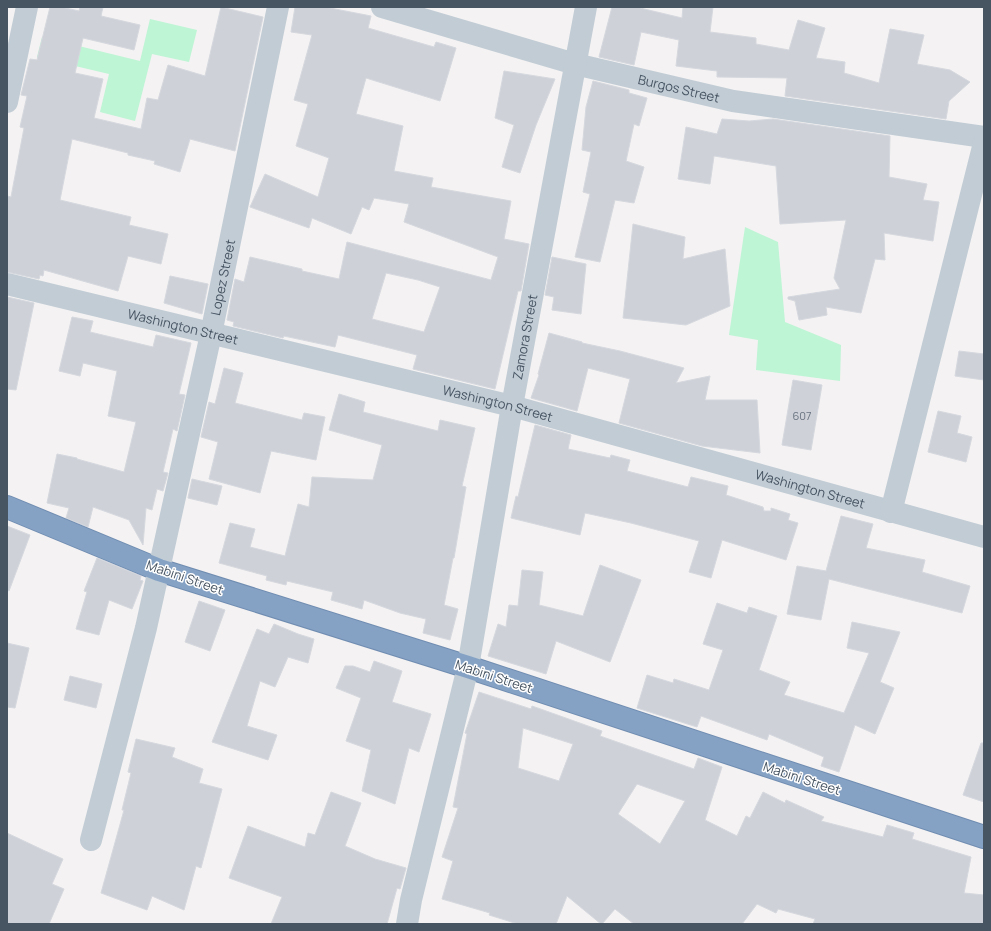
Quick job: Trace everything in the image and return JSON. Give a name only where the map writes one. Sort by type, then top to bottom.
[{"type":"highway","name":"Mabini Street","points":[[7,507],[159,570],[468,667],[984,837]]},
{"type":"street","points":[[7,102],[27,7]]},
{"type":"street","name":"Lopez Street","points":[[91,840],[146,628],[210,334],[278,7]]},
{"type":"street","name":"Burgos Street","points":[[382,7],[575,64],[733,100],[984,137]]},
{"type":"street","name":"Zamora Street","points":[[407,924],[468,667],[512,406],[586,7]]},
{"type":"street","points":[[891,512],[984,143]]},
{"type":"street","name":"Washington Street","points":[[7,284],[512,406],[984,538]]},
{"type":"green space","points":[[150,19],[197,30],[189,62],[152,54],[135,121],[100,112],[109,74],[37,57],[42,37],[140,61]]},
{"type":"green space","points":[[745,227],[778,242],[785,322],[841,345],[840,381],[756,370],[758,340],[729,335]]},
{"type":"building","points":[[50,7],[61,7],[79,11],[80,7],[103,7],[101,16],[140,25],[134,50],[83,38],[75,73],[103,79],[94,118],[141,129],[147,98],[158,100],[168,65],[205,76],[221,7],[263,17],[235,151],[190,139],[180,172],[154,164],[155,161],[72,139],[60,200],[131,217],[129,225],[168,234],[161,264],[128,256],[118,291],[44,270],[43,276],[40,275],[39,279],[7,272],[7,196],[11,197],[24,128],[20,127],[27,96],[21,95],[30,59],[37,60]]},
{"type":"building","points":[[295,7],[325,7],[371,16],[368,28],[434,47],[436,42],[456,48],[440,101],[366,78],[356,114],[403,126],[394,171],[433,178],[431,187],[511,201],[504,239],[529,244],[521,291],[518,291],[495,389],[413,369],[417,355],[338,335],[335,347],[284,336],[283,338],[233,326],[234,322],[227,320],[235,279],[244,282],[250,257],[339,279],[347,242],[491,280],[498,257],[404,222],[409,204],[374,198],[369,210],[362,207],[351,234],[312,218],[309,228],[250,207],[265,174],[318,197],[329,158],[296,146],[308,104],[294,100],[312,35],[291,32]],"holes":[[[386,273],[418,280],[440,287],[424,332],[372,319]]]},
{"type":"building","points":[[612,7],[636,7],[682,18],[683,7],[713,7],[710,32],[756,38],[756,44],[789,50],[798,20],[825,28],[816,58],[845,62],[844,73],[879,83],[890,29],[924,35],[917,64],[950,70],[970,82],[949,101],[946,119],[785,96],[787,78],[717,77],[717,71],[676,66],[679,40],[641,32],[634,65],[599,57]]},
{"type":"building","points":[[504,71],[555,79],[536,125],[520,173],[502,167],[514,125],[495,118]]},
{"type":"building","points":[[593,81],[629,90],[629,93],[647,98],[639,126],[634,124],[626,161],[644,167],[634,203],[615,200],[600,262],[575,257],[590,194],[583,192],[591,152],[582,150],[586,107]]},
{"type":"building","points":[[722,119],[749,121],[773,119],[890,136],[889,177],[927,184],[923,200],[939,202],[933,241],[884,233],[885,260],[875,259],[861,313],[826,307],[827,315],[799,320],[795,301],[788,299],[788,297],[840,289],[834,278],[846,220],[780,224],[776,166],[714,156],[710,184],[678,179],[686,127],[717,134]]},
{"type":"building","points":[[633,224],[685,237],[683,259],[725,249],[730,306],[686,325],[623,318]]},
{"type":"building","points":[[552,257],[586,264],[581,314],[552,310],[554,297],[545,295]]},
{"type":"building","points":[[170,276],[208,284],[202,314],[164,303]]},
{"type":"building","points":[[7,297],[34,303],[16,390],[7,389]]},
{"type":"building","points":[[72,317],[93,321],[90,332],[153,347],[156,335],[191,343],[179,394],[185,395],[177,431],[173,429],[163,472],[168,473],[163,491],[157,489],[152,510],[146,508],[143,545],[129,520],[93,507],[88,527],[66,518],[69,508],[47,503],[57,454],[77,458],[124,472],[136,422],[108,416],[117,371],[83,363],[80,376],[59,371]]},
{"type":"building","points":[[549,333],[582,343],[620,351],[684,368],[676,383],[710,376],[705,400],[757,400],[760,453],[702,446],[619,423],[630,379],[588,368],[577,411],[531,398],[539,375],[538,374]]},
{"type":"building","points":[[959,351],[984,354],[984,380],[955,376]]},
{"type":"building","points":[[224,368],[243,373],[235,403],[302,420],[304,413],[325,417],[316,460],[271,451],[260,493],[209,479],[218,442],[201,437],[209,402],[215,404]]},
{"type":"building","points":[[793,380],[822,385],[811,450],[782,445]]},
{"type":"building","points":[[339,394],[365,402],[363,412],[438,431],[440,420],[475,428],[462,486],[466,487],[454,558],[444,605],[458,609],[450,640],[423,633],[426,619],[400,613],[364,600],[362,609],[331,600],[333,592],[287,581],[286,585],[266,580],[267,576],[219,563],[230,523],[255,529],[250,547],[285,556],[298,504],[309,507],[312,477],[373,480],[382,445],[329,430]]},
{"type":"building","points":[[938,411],[961,416],[957,433],[972,437],[966,462],[928,452]]},
{"type":"building","points":[[535,425],[571,435],[568,449],[610,458],[611,455],[630,460],[627,471],[688,487],[691,477],[728,486],[726,495],[763,507],[764,511],[771,511],[771,508],[790,514],[788,520],[798,523],[786,560],[722,540],[711,578],[689,572],[699,541],[631,523],[585,513],[580,535],[511,518],[516,496],[518,497]]},
{"type":"building","points":[[192,479],[222,486],[217,505],[188,498]]},
{"type":"building","points":[[841,516],[873,524],[866,548],[925,560],[922,572],[970,586],[962,613],[829,579],[821,620],[787,614],[797,566],[826,571]]},
{"type":"building","points":[[7,526],[30,535],[9,591],[7,590]]},
{"type":"building","points":[[97,558],[141,576],[140,580],[143,581],[132,609],[109,600],[99,635],[76,629],[87,592],[84,591]]},
{"type":"building","points":[[600,565],[641,580],[610,662],[556,641],[546,674],[488,656],[498,624],[506,627],[509,605],[518,606],[522,570],[543,572],[539,605],[583,616]]},
{"type":"building","points":[[199,601],[225,610],[210,651],[185,642]]},
{"type":"building","points":[[717,603],[747,613],[749,607],[777,616],[759,670],[790,682],[784,695],[844,713],[869,653],[847,648],[852,622],[900,632],[880,682],[894,688],[875,734],[855,725],[839,772],[821,766],[824,757],[769,734],[767,740],[701,716],[697,727],[637,708],[647,675],[673,683],[674,679],[709,690],[723,650],[703,644]]},
{"type":"building","points":[[274,624],[314,639],[308,663],[288,657],[275,687],[260,681],[247,726],[277,735],[268,760],[212,742],[257,629],[269,634]]},
{"type":"building","points":[[7,643],[29,648],[15,708],[7,707]]},
{"type":"building","points":[[374,661],[402,671],[392,702],[431,714],[419,752],[409,748],[395,804],[362,791],[371,750],[346,741],[361,698],[336,688],[345,666],[353,666],[370,672]]},
{"type":"building","points":[[70,676],[102,684],[96,708],[64,700]]},
{"type":"building","points":[[479,692],[531,709],[532,706],[549,712],[602,731],[600,736],[694,769],[698,758],[722,767],[705,820],[737,836],[746,816],[750,818],[763,792],[785,803],[786,800],[824,817],[821,821],[883,837],[887,825],[914,833],[912,839],[971,857],[964,893],[984,895],[984,924],[813,924],[815,919],[778,909],[776,913],[757,904],[742,924],[634,924],[615,909],[601,924],[567,896],[556,924],[518,924],[489,915],[490,913],[442,899],[453,861],[442,857],[458,808],[453,807],[467,734],[465,733]],"holes":[[[523,728],[573,744],[559,781],[518,768]],[[637,784],[685,801],[660,844],[618,814]]]},
{"type":"building","points":[[136,739],[175,748],[172,757],[203,769],[199,783],[222,789],[201,868],[196,866],[184,910],[152,896],[147,910],[101,893],[124,810],[122,810],[131,773],[128,772]]},
{"type":"building","points":[[981,743],[984,743],[984,802],[963,795]]},
{"type":"building","points":[[331,792],[361,803],[345,846],[375,859],[406,868],[400,889],[397,888],[387,924],[271,924],[282,897],[229,878],[248,826],[305,847],[308,833],[315,835]]},
{"type":"building","points":[[7,833],[63,859],[52,884],[64,889],[49,924],[7,924]]}]
